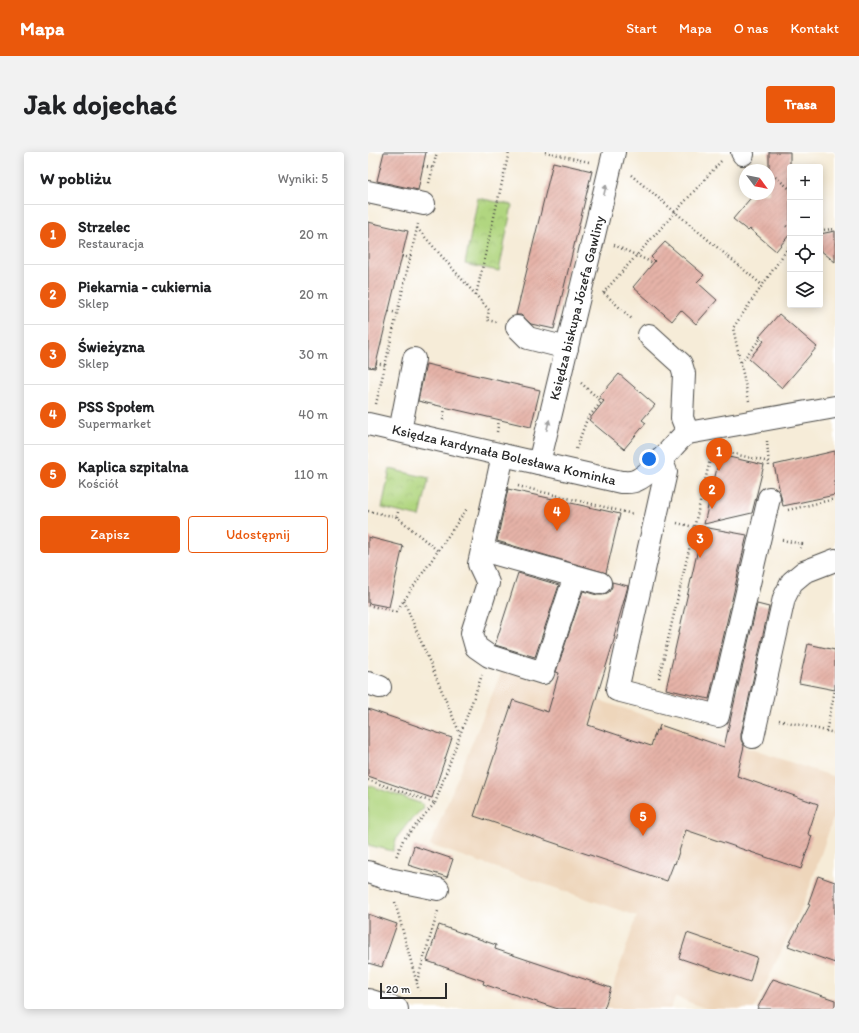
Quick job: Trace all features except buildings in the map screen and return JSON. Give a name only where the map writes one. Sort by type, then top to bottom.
[{"type":"street","name":"Księdza biskupa Józefa Gawliny","points":[[539,463],[614,152]]},
{"type":"street","points":[[368,192],[421,213]]},
{"type":"street","points":[[517,327],[528,338],[567,348]]},
{"type":"street","points":[[649,335],[681,364],[684,374],[682,418],[688,433],[835,407]]},
{"type":"street","points":[[400,431],[414,359]]},
{"type":"street","name":"Księdza kardynała Bolesława Kominka","points":[[368,424],[400,431],[499,446],[539,463],[621,482],[631,482],[637,480],[647,473],[681,438],[688,433]]},
{"type":"street","points":[[499,446],[479,564],[488,582],[472,633],[476,647],[489,656],[543,673],[572,588]]},
{"type":"street","points":[[661,459],[666,472],[617,690],[718,716],[775,504]]},
{"type":"street","points":[[482,550],[600,583]]},
{"type":"street","points":[[753,737],[784,598],[792,582],[804,572],[835,560]]},
{"type":"street","points":[[368,872],[439,899]]},
{"type":"street","points":[[368,1000],[397,1009]]},
{"type":"path","points":[[378,395],[417,227],[437,152]]},
{"type":"path","points":[[476,295],[509,152]]},
{"type":"path","points":[[545,152],[595,164]]},
{"type":"path","points":[[598,294],[604,293],[676,212],[737,154]]},
{"type":"path","points":[[423,166],[433,168]]},
{"type":"path","points":[[627,172],[762,285]]},
{"type":"path","points":[[775,177],[787,187]]},
{"type":"path","points":[[417,227],[489,310],[487,320]]},
{"type":"path","points":[[823,230],[835,228]]},
{"type":"path","points":[[611,244],[654,263]]},
{"type":"path","points":[[750,404],[732,328],[787,249]]},
{"type":"path","points":[[402,256],[410,258]]},
{"type":"path","points":[[604,293],[649,335]]},
{"type":"path","points":[[389,311],[397,313]]},
{"type":"path","points":[[740,363],[761,338]]},
{"type":"path","points":[[376,363],[385,365]]},
{"type":"path","points":[[574,455],[587,418],[602,400],[576,378]]},
{"type":"path","points":[[442,424],[446,408]]},
{"type":"path","points":[[499,420],[499,446]]},
{"type":"path","points":[[719,450],[769,464],[767,440]]},
{"type":"path","points":[[654,699],[712,448]]},
{"type":"path","points":[[517,486],[621,511]]},
{"type":"path","points":[[775,504],[835,499]]},
{"type":"path","points":[[368,605],[396,612],[469,506]]},
{"type":"path","points":[[368,511],[397,517],[438,550]]},
{"type":"path","points":[[397,517],[398,512]]},
{"type":"path","points":[[781,539],[802,544]]},
{"type":"path","points":[[404,600],[460,735]]},
{"type":"path","points":[[397,855],[403,840],[435,803],[489,656]]},
{"type":"path","points":[[826,732],[835,690]]},
{"type":"path","points":[[788,722],[835,734]]},
{"type":"path","points":[[368,780],[435,803]]},
{"type":"path","points":[[416,981],[439,899]]},
{"type":"path","points":[[402,926],[419,991]]},
{"type":"shaded area","points":[[503,668],[727,743],[738,745],[835,777],[835,813],[809,889],[803,905],[754,1009],[707,1009],[676,997],[670,1009],[605,1009],[637,916],[430,845]]},
{"type":"green space","points":[[478,198],[512,205],[499,271],[465,264]]},
{"type":"green space","points":[[390,469],[429,478],[420,517],[382,508]]},
{"type":"green space","points":[[368,785],[422,804],[423,808],[397,837],[393,851],[368,845]]},
{"type":"place","name":"Strzelec","points":[[719,471]]},
{"type":"place","name":"Piekarnia - cukiernia","points":[[712,509]]},
{"type":"place","name":"PSS Społem","points":[[557,531]]},
{"type":"place","name":"Świeżyzna","points":[[700,558]]},
{"type":"place","name":"Kaplica szpitalna","points":[[643,836]]}]
